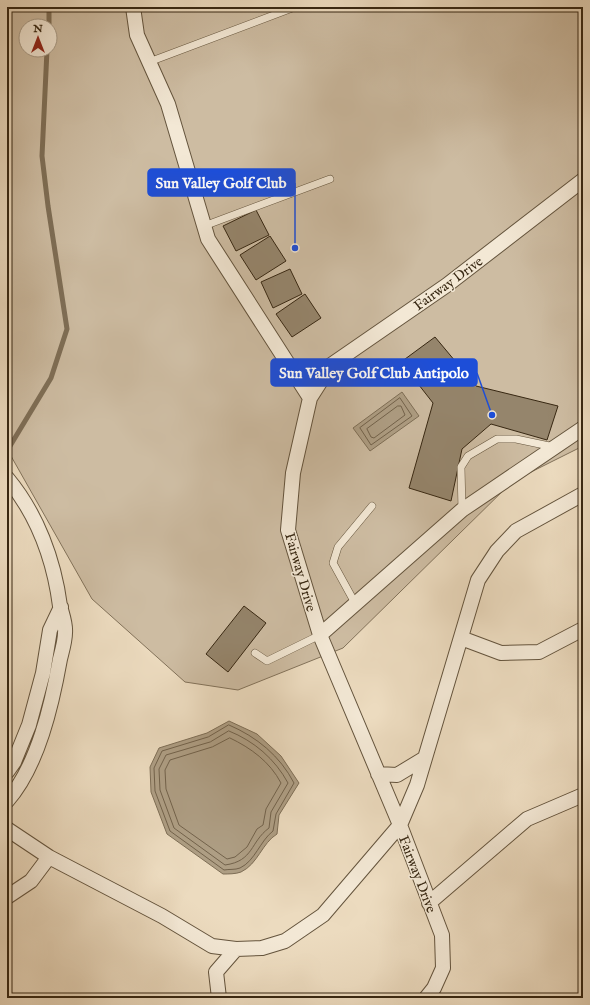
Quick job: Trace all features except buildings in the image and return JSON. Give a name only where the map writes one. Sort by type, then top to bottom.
[{"type":"street","points":[[134,7],[137,35],[168,104],[208,239],[310,398]]},
{"type":"street","name":"Fairway Drive","points":[[426,998],[434,988],[443,968],[442,936],[400,825],[320,635],[288,530],[293,473],[310,398],[331,366],[447,285],[583,180]]},
{"type":"street","points":[[320,635],[462,510],[583,428]]},
{"type":"street","points":[[7,801],[28,768],[43,730],[57,677],[66,632],[60,607],[58,584],[51,558],[37,525],[9,481]]},
{"type":"street","points":[[7,828],[49,856],[162,916],[212,946],[236,949],[262,948],[285,941],[323,915],[400,825],[417,785],[478,580],[497,551],[516,531],[583,494]]},
{"type":"street","points":[[7,772],[14,762],[29,725],[43,674],[50,630],[60,607]]},
{"type":"street","points":[[461,638],[501,653],[539,652],[583,629]]},
{"type":"street","points":[[378,774],[397,775],[424,758]]},
{"type":"street","points":[[429,903],[527,819],[583,795]]},
{"type":"street","points":[[7,897],[31,881],[49,856]]},
{"type":"street","points":[[219,998],[216,972],[236,949]]},
{"type":"lane","points":[[149,62],[295,7]]},
{"type":"lane","points":[[204,226],[330,179]]},
{"type":"lane","points":[[462,510],[461,467],[468,456],[497,438],[516,438],[556,447]]},
{"type":"lane","points":[[355,603],[332,563],[338,547],[372,506]]},
{"type":"lane","points":[[255,653],[267,661],[320,635]]},
{"type":"shaded area","points":[[7,7],[583,7],[583,446],[513,481],[343,648],[238,690],[185,682],[92,599],[7,449]]},
{"type":"water","points":[[402,392],[419,416],[370,451],[353,428]]},
{"type":"water","points":[[229,721],[257,734],[281,756],[299,783],[279,815],[277,834],[267,843],[252,864],[239,873],[223,874],[167,834],[151,792],[150,767],[159,748],[207,733]]},
{"type":"waterway","points":[[49,7],[49,18]]},
{"type":"waterway","points":[[7,451],[51,378],[67,329],[48,206],[42,156],[47,58]]},
{"type":"place","name":"Sun Valley Golf Club","points":[[295,248]]},
{"type":"place","name":"Sun Valley Golf Club Antipolo","points":[[492,415]]}]
